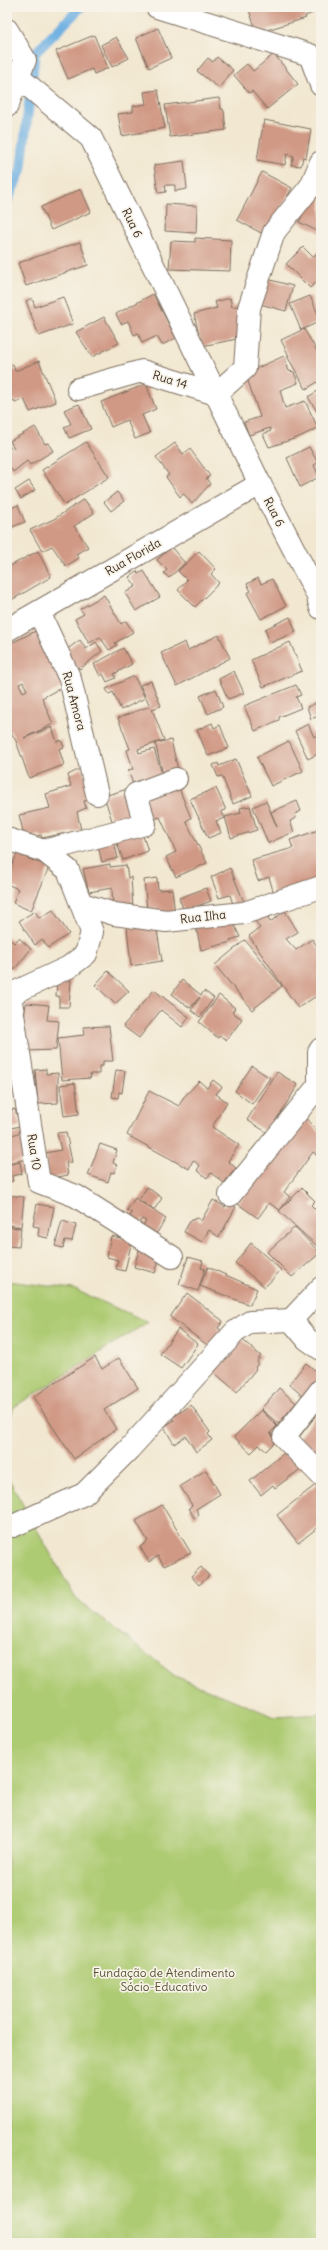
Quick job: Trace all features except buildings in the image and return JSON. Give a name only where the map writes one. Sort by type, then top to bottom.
[{"type":"lane","points":[[157,7],[310,55],[321,85]]},
{"type":"lane","points":[[7,30],[25,60],[7,106]]},
{"type":"lane","name":"Rua 6","points":[[18,77],[91,138],[260,484],[316,594],[321,608]]},
{"type":"lane","points":[[216,394],[245,368],[249,308],[274,232],[311,186],[321,162]]},
{"type":"lane","name":"Rua 14","points":[[78,389],[142,371],[216,394]]},
{"type":"lane","name":"Rua Florida","points":[[7,630],[260,484]]},
{"type":"lane","name":"Rua Amora","points":[[39,612],[70,679],[97,794]]},
{"type":"lane","points":[[44,851],[145,824],[136,794],[176,779]]},
{"type":"lane","points":[[7,839],[44,851],[68,870],[92,932],[86,954],[69,967],[8,996]]},
{"type":"lane","name":"Rua Ilha","points":[[82,904],[114,914],[166,921],[244,913],[321,888]]},
{"type":"lane","name":"Rua 10","points":[[8,996],[39,1182],[76,1196],[172,1257]]},
{"type":"lane","points":[[230,1195],[320,1086],[319,1052],[321,1049]]},
{"type":"lane","points":[[7,1525],[13,1526],[84,1494],[129,1450],[235,1332],[250,1322],[291,1320],[321,1288]]},
{"type":"lane","points":[[291,1320],[307,1339],[321,1350]]},
{"type":"lane","points":[[320,1474],[284,1437],[321,1390]]},
{"type":"green space","points":[[7,1281],[73,1289],[148,1322],[14,1407],[7,1428]]},
{"type":"green space","name":"Fundação de Atendimento Sócio-Educativo","points":[[7,1476],[76,1599],[175,1676],[275,1717],[321,1714],[321,2243],[7,2243]]},
{"type":"waterway","points":[[7,202],[21,170],[35,53],[81,7]]}]
